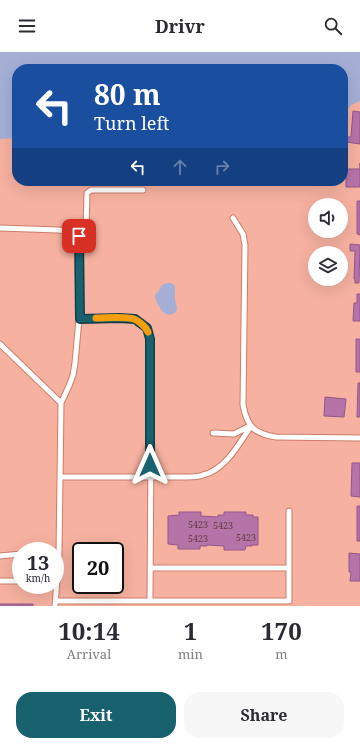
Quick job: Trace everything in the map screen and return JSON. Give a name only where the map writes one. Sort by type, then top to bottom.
[{"type":"lane","points":[[79,236],[84,233],[86,229],[87,193],[91,190],[143,190]]},
{"type":"lane","points":[[233,218],[243,234],[245,246],[243,405],[244,413],[251,426],[265,436],[360,438]]},
{"type":"lane","points":[[0,228],[68,231],[79,236]]},
{"type":"lane","points":[[57,542],[60,477],[60,403],[69,386],[75,363],[80,319],[79,236]]},
{"type":"lane","points":[[80,319],[135,319],[147,328],[150,339],[150,601]]},
{"type":"lane","points":[[0,344],[60,403]]},
{"type":"lane","points":[[213,434],[234,434],[251,426]]},
{"type":"lane","points":[[60,477],[187,477],[204,475],[218,468],[234,452],[251,426]]},
{"type":"lane","points":[[56,603],[150,601],[197,603],[289,601],[290,511]]},
{"type":"lane","points":[[0,556],[12,555]]},
{"type":"lane","points":[[150,568],[289,568]]},
{"type":"lane","points":[[0,581],[12,581]]},
{"type":"shaded area","points":[[0,52],[360,52],[360,101],[351,105],[348,110],[348,64],[12,64],[12,138],[0,139]]},
{"type":"shaded area","points":[[166,283],[171,283],[175,286],[177,309],[176,312],[168,315],[162,311],[155,298],[155,295],[161,286]]},
{"type":"building","points":[[353,111],[360,112],[360,144],[348,142],[348,137],[351,137]]},
{"type":"building","points":[[348,169],[360,169],[360,187],[346,187],[348,186]]},
{"type":"building","points":[[357,201],[360,201],[360,235],[357,234]]},
{"type":"building","points":[[350,244],[360,245],[359,283],[355,283],[354,279],[355,251],[350,251]]},
{"type":"building","points":[[357,294],[360,294],[360,321],[353,321],[354,303],[357,303]]},
{"type":"building","points":[[356,339],[360,339],[360,372],[356,372]]},
{"type":"building","points":[[358,383],[360,383],[360,417],[357,417]]},
{"type":"building","points":[[325,397],[346,399],[344,417],[324,416]]},
{"type":"building","points":[[352,463],[360,463],[360,497],[351,496]]},
{"type":"building","points":[[357,506],[360,506],[360,541],[357,541]]},
{"type":"building","points":[[179,512],[201,512],[201,516],[218,517],[218,515],[224,515],[224,512],[246,512],[246,515],[258,517],[258,545],[246,546],[245,550],[224,550],[224,546],[207,545],[200,546],[200,549],[178,549],[178,545],[168,544],[168,516],[179,515]]},
{"type":"building","points":[[349,553],[360,554],[360,581],[350,581],[351,572],[349,572]]},
{"type":"building","points":[[0,604],[33,604],[33,606],[0,606]]},
{"type":"slow traffic","points":[[96,318],[135,319],[147,328],[148,332]]},
{"type":"route","points":[[79,236],[80,319],[135,319],[147,328],[150,339],[150,465]]}]
